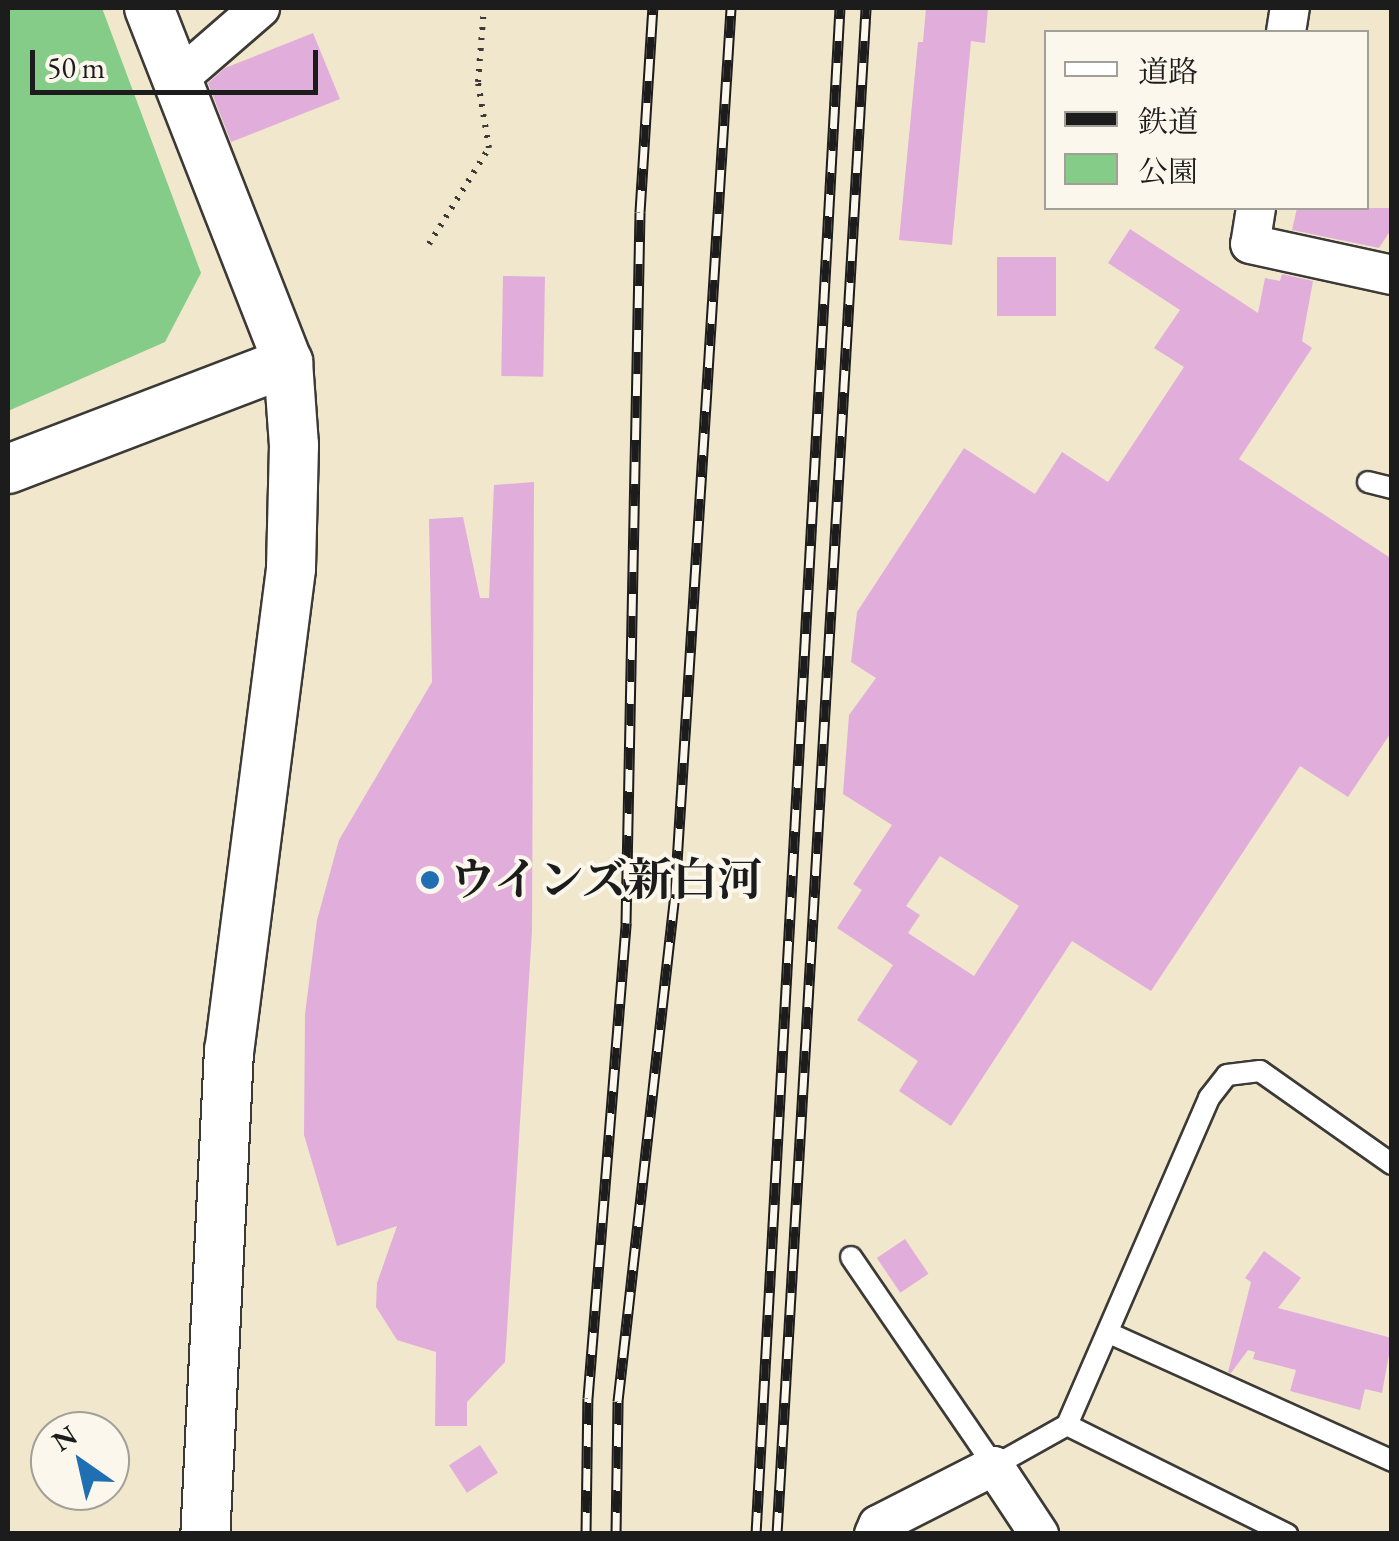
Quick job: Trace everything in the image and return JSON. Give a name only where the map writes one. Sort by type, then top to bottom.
[{"type":"street","points":[[149,8],[288,362],[294,445],[292,569],[229,1050],[205,1534]]},
{"type":"street","points":[[177,80],[260,8]]},
{"type":"street","points":[[1256,210],[1250,244],[1392,275]]},
{"type":"street","points":[[8,469],[288,362]]},
{"type":"street","points":[[874,1534],[878,1525],[994,1466],[1039,1534]]},
{"type":"lane","points":[[1368,482],[1392,488]]},
{"type":"lane","points":[[851,1257],[994,1466],[1066,1425],[1209,1098],[1227,1076],[1260,1071],[1392,1164]]},
{"type":"lane","points":[[1108,1334],[1392,1461]]},
{"type":"lane","points":[[1066,1425],[1287,1534]]},
{"type":"path","points":[[429,244],[489,148],[478,82],[484,8]]},
{"type":"green space","points":[[8,8],[102,8],[201,273],[165,342],[8,411]]},
{"type":"building","points":[[926,8],[988,8],[985,43],[971,41],[952,245],[899,240],[918,42],[923,42]]},
{"type":"building","points":[[313,33],[340,99],[231,142],[208,83],[225,68]]},
{"type":"building","points":[[1392,208],[1392,228],[1379,248],[1292,230],[1297,210]]},
{"type":"building","points":[[1130,229],[1258,313],[1265,278],[1280,281],[1282,274],[1313,281],[1302,341],[1312,348],[1239,459],[1392,559],[1392,731],[1348,797],[1300,766],[1151,991],[1072,941],[951,1126],[899,1091],[918,1061],[857,1020],[893,965],[837,928],[862,890],[853,884],[892,825],[843,794],[849,715],[876,678],[851,662],[857,612],[964,448],[1035,494],[1062,452],[1108,482],[1184,367],[1154,348],[1180,310],[1108,263]],"holes":[[[940,856],[1019,906],[974,976],[908,933],[920,915],[906,906]]]},
{"type":"building","points":[[997,257],[1056,257],[1056,316],[997,316]]},
{"type":"building","points":[[503,276],[545,277],[543,377],[501,376]]},
{"type":"building","name":"ウインズ新白河","points":[[534,482],[532,931],[505,1362],[467,1402],[467,1426],[435,1426],[436,1352],[397,1340],[376,1307],[377,1283],[397,1226],[337,1246],[304,1135],[305,1014],[317,920],[339,840],[432,682],[429,519],[463,517],[480,598],[489,598],[494,485]]},
{"type":"building","points":[[905,1239],[928,1274],[900,1293],[877,1258]]},
{"type":"building","points":[[1264,1251],[1301,1278],[1278,1308],[1392,1338],[1382,1393],[1365,1389],[1360,1410],[1290,1391],[1296,1370],[1253,1359],[1255,1352],[1248,1350],[1228,1372],[1251,1282],[1245,1278]]},
{"type":"building","points":[[480,1445],[498,1473],[467,1493],[449,1465]]},
{"type":"railway","points":[[586,1534],[588,1398],[626,923],[640,212],[653,8]]},
{"type":"railway","points":[[616,1534],[618,1401],[675,894],[731,8]]},
{"type":"railway","points":[[756,1534],[840,8]]},
{"type":"railway","points":[[777,1534],[866,8]]},
{"type":"place","name":"ウインズ新白河","points":[[430,880]]}]
